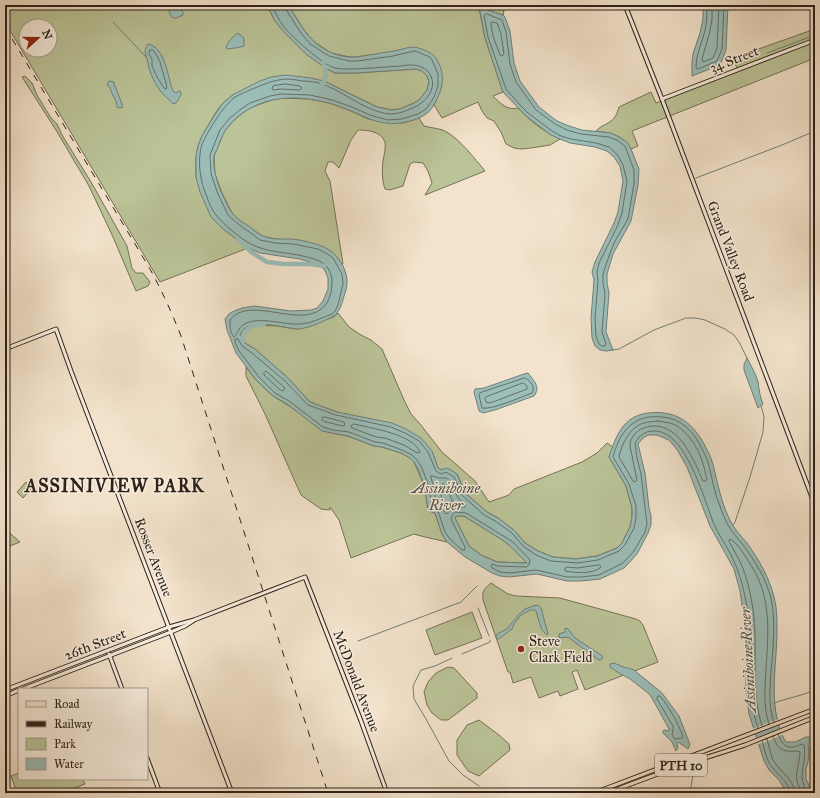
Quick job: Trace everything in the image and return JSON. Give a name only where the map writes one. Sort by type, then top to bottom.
[{"type":"main road","name":"PTH 10","points":[[594,793],[815,709]]},
{"type":"main road","name":"PTH 10","points":[[607,793],[671,769],[746,744],[815,717]]},
{"type":"street","name":"Grand Valley Road","points":[[625,5],[815,505]]},
{"type":"street","name":"34 Street","points":[[662,99],[815,40]]},
{"type":"street","name":"Rosser Avenue","points":[[5,349],[56,329],[232,793]]},
{"type":"street","name":"26th Street","points":[[5,690],[305,577]]},
{"type":"street","name":"McDonald Avenue","points":[[305,577],[361,720],[387,793]]},
{"type":"street","name":"26th Street","points":[[26,688],[171,632],[194,620]]},
{"type":"street","points":[[108,651],[122,688]]},
{"type":"street","points":[[5,696],[18,690]]},
{"type":"street","points":[[148,761],[160,793]]},
{"type":"green space","points":[[5,5],[267,5],[275,21],[306,54],[335,73],[416,69],[422,71],[427,76],[429,82],[427,90],[419,100],[400,109],[392,110],[377,107],[324,81],[234,94],[223,103],[216,112],[202,136],[196,157],[196,177],[211,217],[222,228],[248,248],[160,282],[26,58],[58,58],[58,18],[18,18],[18,44],[5,22]]},
{"type":"green space","points":[[288,5],[505,5],[503,15],[479,8],[485,38],[503,92],[493,96],[501,104],[507,107],[514,109],[518,108],[538,126],[560,139],[550,145],[521,149],[514,148],[506,144],[494,121],[487,118],[478,102],[442,118],[434,105],[442,86],[409,48],[356,57],[331,53],[313,41]]},
{"type":"green space","points":[[815,29],[815,58],[632,131],[638,146],[631,149],[628,144],[620,138],[612,134],[596,131],[615,117],[619,107],[651,92],[656,103],[738,71],[733,58]]},
{"type":"green space","points":[[25,76],[32,83],[37,95],[51,118],[57,124],[127,246],[132,268],[136,273],[143,273],[150,282],[148,286],[136,291],[89,186],[56,130],[22,77]]},
{"type":"green space","points":[[282,98],[309,99],[330,103],[368,119],[403,123],[419,118],[424,126],[443,130],[451,134],[485,171],[425,195],[432,183],[428,171],[423,163],[414,162],[410,164],[403,186],[390,190],[385,189],[382,172],[385,142],[377,133],[358,130],[351,140],[339,168],[333,162],[328,162],[325,171],[330,181],[342,265],[336,256],[295,240],[275,239],[262,236],[239,220],[232,213],[215,174],[214,156],[224,132],[232,122],[252,107]]},
{"type":"green space","points":[[338,313],[349,327],[371,340],[382,349],[411,414],[442,452],[475,481],[489,502],[509,495],[514,489],[582,462],[597,453],[607,443],[613,447],[609,457],[626,486],[632,508],[630,527],[622,543],[617,548],[597,556],[576,559],[553,557],[538,551],[525,543],[515,531],[498,518],[487,512],[465,493],[457,474],[438,468],[432,451],[310,402],[288,378],[255,349],[245,343],[240,335],[242,330],[246,327],[255,325],[297,329],[334,317]]},
{"type":"green space","points":[[246,367],[256,380],[273,396],[332,433],[348,436],[374,446],[401,453],[410,458],[414,462],[425,488],[428,510],[435,513],[442,534],[447,542],[414,534],[351,558],[339,520],[330,507],[330,510],[321,509],[301,495],[265,414],[246,376]]},
{"type":"green space","points":[[26,482],[32,488],[23,498],[17,492]]},
{"type":"green space","points":[[456,516],[464,516],[504,541],[528,563],[497,562],[481,555],[469,546],[455,518]]},
{"type":"green space","points":[[5,529],[20,542],[5,548]]},
{"type":"green space","points":[[491,583],[508,594],[516,596],[560,598],[636,619],[643,625],[658,662],[585,690],[577,670],[572,672],[578,689],[560,696],[558,691],[539,698],[531,677],[513,683],[510,672],[508,672],[483,600],[484,590]]},
{"type":"green space","points":[[472,612],[482,638],[435,655],[426,630]]},
{"type":"green space","points":[[448,667],[454,668],[477,693],[477,698],[448,720],[441,720],[432,713],[427,705],[424,692],[428,682],[436,673]]},
{"type":"green space","points":[[479,720],[509,744],[510,750],[479,776],[468,771],[457,755],[457,740],[467,725]]},
{"type":"green space","points":[[18,773],[18,780],[83,780],[85,784],[61,793],[17,793],[11,776]]},
{"type":"water","points":[[171,5],[180,8],[183,15],[173,18],[169,13]]},
{"type":"water","name":"Assiniboine River","points":[[267,5],[288,5],[303,28],[316,43],[329,52],[338,55],[357,57],[411,47],[423,49],[432,54],[439,63],[442,74],[442,84],[439,95],[431,110],[418,119],[407,122],[382,122],[373,120],[339,106],[314,100],[288,98],[275,99],[251,108],[239,115],[226,129],[214,154],[215,171],[219,187],[228,206],[235,216],[263,236],[273,239],[301,240],[328,249],[342,264],[347,279],[347,286],[340,308],[332,317],[317,324],[300,329],[266,324],[249,326],[244,329],[240,335],[245,343],[255,349],[288,378],[310,402],[337,412],[392,423],[421,438],[432,451],[438,468],[441,470],[447,468],[457,474],[465,493],[487,512],[498,518],[515,531],[525,543],[538,551],[553,557],[576,559],[597,556],[617,548],[622,543],[630,527],[632,508],[626,486],[609,457],[622,428],[632,418],[639,415],[657,412],[673,415],[687,422],[698,434],[710,456],[722,501],[732,524],[756,556],[772,590],[776,605],[777,618],[774,692],[777,717],[780,729],[786,742],[795,742],[806,737],[810,737],[811,739],[808,743],[809,753],[806,779],[812,793],[787,793],[764,761],[749,714],[746,691],[746,631],[740,591],[734,569],[710,526],[687,467],[678,451],[669,440],[657,435],[648,435],[638,444],[645,473],[651,525],[637,554],[624,568],[600,579],[581,581],[567,581],[537,574],[509,577],[500,576],[465,557],[447,542],[442,534],[435,513],[428,511],[425,488],[418,469],[410,458],[401,453],[374,446],[348,436],[322,431],[287,404],[273,396],[256,380],[236,353],[227,330],[225,319],[229,314],[242,308],[254,306],[291,311],[311,310],[317,308],[323,301],[328,289],[328,278],[324,269],[316,264],[300,259],[260,253],[248,248],[222,228],[211,217],[200,192],[196,177],[196,157],[202,136],[223,103],[234,94],[260,81],[271,77],[285,75],[324,81],[377,107],[392,110],[400,109],[419,100],[427,90],[429,82],[427,76],[422,71],[416,69],[335,73],[306,54],[275,21]],"holes":[[[456,516],[464,516],[504,541],[527,563],[497,562],[481,555],[469,546],[455,518]]]},
{"type":"water","points":[[703,5],[728,5],[726,50],[720,65],[692,76],[693,54],[703,19]]},
{"type":"water","points":[[479,7],[505,17],[510,31],[514,63],[520,81],[539,107],[557,121],[569,126],[582,130],[611,133],[619,137],[628,143],[639,169],[638,185],[631,221],[613,254],[607,274],[609,293],[606,332],[613,350],[600,350],[595,346],[592,338],[591,318],[594,280],[592,272],[595,262],[618,212],[623,181],[620,166],[614,157],[607,151],[595,147],[570,143],[551,135],[526,116],[503,92],[485,38]]},
{"type":"water","points":[[238,33],[244,38],[244,46],[227,49],[226,47],[229,41]]},
{"type":"water","points":[[148,44],[159,51],[165,63],[173,91],[176,93],[179,91],[181,92],[181,95],[176,103],[173,104],[163,94],[154,80],[145,53]]},
{"type":"water","points":[[108,82],[114,82],[123,107],[117,107],[110,87],[107,85]]},
{"type":"water","points":[[747,358],[755,373],[763,404],[758,408],[744,370],[744,365]]},
{"type":"water","points":[[528,373],[537,387],[534,396],[495,410],[483,413],[479,411],[474,392],[475,389],[484,388]]},
{"type":"water","points":[[538,605],[541,608],[547,635],[541,628],[536,611],[530,610],[521,615],[512,629],[500,638],[496,638],[497,634],[507,629],[525,609]]},
{"type":"water","points":[[565,628],[568,629],[575,638],[601,655],[603,657],[601,660],[596,658],[568,637],[559,638],[559,634],[565,632]]},
{"type":"water","points":[[614,663],[634,670],[662,693],[679,716],[690,744],[688,749],[678,742],[678,748],[676,751],[672,742],[663,733],[664,730],[669,731],[669,729],[652,698],[630,679],[610,667],[610,664]]},
{"type":"pier","points":[[779,719],[781,724],[754,735],[752,729]]},
{"type":"pier","points":[[782,728],[784,734],[757,744],[755,738]]},
{"type":"waterway","points":[[503,15],[505,5]]},
{"type":"waterway","points":[[113,22],[146,57]]},
{"type":"waterway","points":[[767,53],[815,35]]},
{"type":"waterway","name":"Assiniboine River","points":[[321,86],[326,75],[323,63]]},
{"type":"waterway","points":[[696,178],[815,131]]},
{"type":"waterway","name":"Assiniboine River","points":[[238,239],[251,252],[267,262],[324,266]]},
{"type":"waterway","points":[[613,350],[619,349],[654,330],[686,318],[696,318],[705,320],[734,335],[747,358]]},
{"type":"waterway","name":"Assiniboine River","points":[[243,342],[242,338],[248,329],[264,324]]},
{"type":"waterway","points":[[733,525],[750,477],[763,432],[764,416],[761,406]]},
{"type":"waterway","points":[[358,641],[461,602],[477,586]]},
{"type":"waterway","points":[[478,608],[489,636]]},
{"type":"waterway","points":[[462,654],[490,642],[490,640]]},
{"type":"waterway","points":[[452,658],[435,666],[421,670],[413,686],[414,699],[449,761],[463,775],[479,786]]},
{"type":"waterway","points":[[774,703],[815,690]]},
{"type":"waterway","points":[[690,793],[693,775],[696,773],[695,767]]},
{"type":"railway","points":[[5,27],[150,269],[174,319],[181,336],[328,793]]},
{"type":"place","name":"Steve Clark Field","points":[[521,649]]},
{"type":"district","name":"ASSINIVIEW PARK","points":[[115,486]]}]
